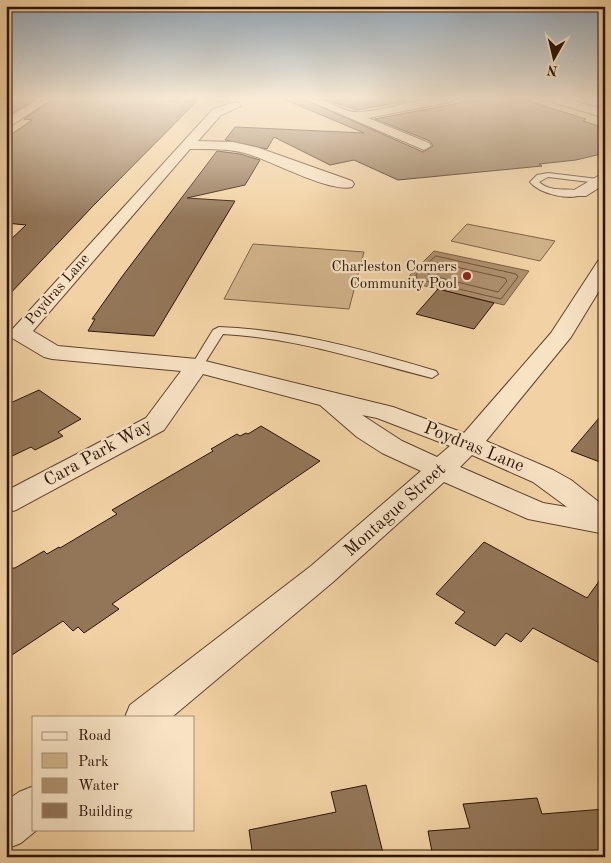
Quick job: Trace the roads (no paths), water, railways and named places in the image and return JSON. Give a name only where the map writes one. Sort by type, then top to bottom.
[{"type":"street","name":"Poydras Lane","points":[[192,138],[20,333],[52,352],[197,366],[384,412],[469,444],[543,476],[561,486],[605,523]]},
{"type":"street","points":[[406,138],[424,146]]},
{"type":"street","points":[[186,145],[240,147],[278,160],[321,179],[346,184]]},
{"type":"street","points":[[580,193],[601,179]]},
{"type":"street","points":[[580,193],[596,198]]},
{"type":"street","name":"Montague Street","points":[[145,716],[322,574],[469,444],[560,336],[605,264]]},
{"type":"street","name":"Cara Park Way","points":[[6,503],[155,424],[197,366]]},
{"type":"street","name":"Poydras Lane","points":[[329,400],[366,431],[392,447],[440,470],[538,512],[605,523]]},
{"type":"street","points":[[6,828],[32,808]]},
{"type":"lane","points":[[580,193],[554,192],[538,186],[534,182],[540,176],[548,175],[601,179]]},
{"type":"lane","points":[[197,366],[219,330],[254,331],[386,360],[432,374]]},
{"type":"water","name":"Charleston Corners Community Pool","points":[[434,251],[529,271],[504,305],[404,281]]},
{"type":"place","name":"Charleston Corners Community Pool","points":[[467,276]]}]
